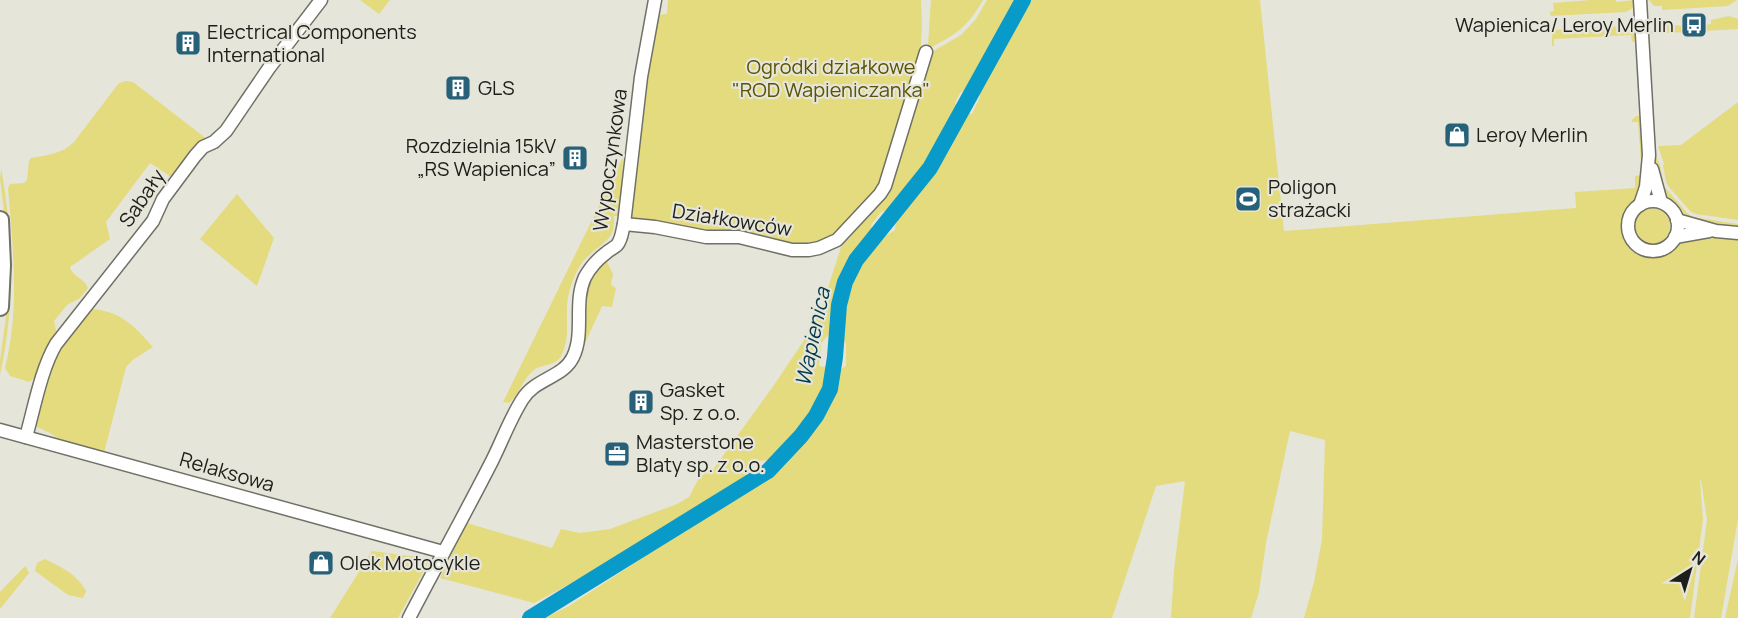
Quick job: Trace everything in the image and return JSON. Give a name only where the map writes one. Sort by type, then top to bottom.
[{"type":"main road","points":[[0,220],[2,265],[0,307]]},
{"type":"street","name":"Sabały","points":[[26,437],[46,367],[56,344],[153,221],[163,199],[195,156],[203,147],[214,142],[226,131],[269,68],[321,0]]},
{"type":"street","name":"Wypoczynkowa","points":[[409,618],[492,462],[522,399],[543,380],[560,372],[572,358],[578,339],[578,301],[583,283],[591,267],[617,245],[620,239],[624,224],[641,77],[655,0]]},
{"type":"street","points":[[1640,0],[1649,155],[1646,187],[1640,204],[1629,217],[1628,225],[1629,234],[1639,247],[1655,251],[1664,248],[1670,244],[1678,229],[1674,213],[1661,202],[1640,204]]},
{"type":"street","name":"Działkowców","points":[[624,224],[655,227],[706,237],[739,237],[792,250],[819,248],[837,240],[885,186],[926,52]]},
{"type":"street","points":[[1649,155],[1661,202]]},
{"type":"street","points":[[1677,220],[1716,231]]},
{"type":"street","points":[[1675,237],[1696,232],[1738,233]]},
{"type":"street","name":"Relaksowa","points":[[0,430],[443,552]]},
{"type":"green space","points":[[360,0],[390,0],[379,14]]},
{"type":"green space","name":"Ogródki działkowe \"ROD Wapieniczanka\"","points":[[668,0],[921,0],[920,59],[881,183],[858,212],[826,239],[806,247],[799,247],[777,243],[775,238],[767,236],[764,239],[711,235],[629,219],[635,155],[656,15],[667,14]]},
{"type":"green space","points":[[931,0],[983,0],[962,28],[932,47],[928,45]]},
{"type":"green space","points":[[987,0],[1018,0],[974,85],[960,93],[955,103],[958,108],[921,175],[892,209],[881,212],[871,225],[872,231],[853,256],[842,278],[829,334],[821,344],[819,366],[826,367],[824,388],[811,415],[781,449],[768,460],[759,461],[748,469],[751,475],[622,556],[534,603],[440,578],[467,523],[552,548],[561,529],[580,533],[610,529],[677,504],[689,497],[700,476],[712,471],[813,327],[843,241],[850,238],[858,222],[880,201],[930,53],[961,35],[976,19]]},
{"type":"green space","points":[[1029,0],[1260,0],[1284,231],[1576,208],[1575,192],[1635,188],[1635,176],[1642,175],[1638,122],[1632,122],[1632,120],[1640,116],[1643,133],[1643,178],[1638,197],[1625,212],[1622,226],[1629,245],[1639,254],[1654,256],[1666,253],[1691,237],[1738,239],[1738,519],[1721,618],[1694,618],[1707,520],[1701,480],[1703,519],[1690,618],[1304,618],[1322,539],[1325,440],[1290,431],[1266,543],[1259,592],[1251,618],[1171,618],[1174,570],[1185,481],[1156,486],[1112,618],[544,618],[569,606],[767,480],[823,420],[835,390],[838,371],[846,366],[846,344],[840,331],[848,289],[859,264],[879,237],[884,237],[895,230],[896,219],[932,170],[967,112],[972,114],[980,97],[979,90]]},
{"type":"green space","points":[[1616,0],[1616,2],[1635,0],[1633,8],[1626,12],[1551,16],[1550,12],[1554,11],[1553,3]]},
{"type":"green space","points":[[1649,0],[1737,0],[1728,6],[1662,10],[1662,6],[1654,6]]},
{"type":"green space","points":[[1729,16],[1738,19],[1738,29],[1651,34],[1652,28],[1657,24],[1686,26],[1686,28],[1705,27],[1711,24],[1711,20]]},
{"type":"green space","points":[[1626,26],[1633,33],[1637,33],[1635,41],[1632,42],[1631,35],[1554,39],[1554,46],[1552,46],[1552,30]]},
{"type":"green space","points":[[133,82],[208,140],[174,179],[150,163],[106,222],[110,239],[70,267],[88,288],[80,298],[67,305],[54,321],[56,331],[36,377],[29,382],[10,376],[5,368],[10,346],[14,278],[8,188],[10,184],[24,183],[27,180],[31,158],[59,152],[74,142],[119,83]]},
{"type":"green space","points":[[1738,102],[1738,220],[1691,212],[1666,182],[1664,164],[1658,146],[1681,145]]},
{"type":"green space","points":[[1654,151],[1660,165],[1664,186],[1687,213],[1693,217],[1738,224],[1738,228],[1689,220],[1662,191]]},
{"type":"green space","points":[[623,157],[621,216],[614,216],[611,235],[581,264],[575,275],[568,297],[567,338],[564,350],[556,362],[534,370],[509,403],[503,402]]},
{"type":"green space","points":[[1,168],[8,220],[11,272],[8,323],[0,375],[7,309],[7,236],[0,179]]},
{"type":"green space","points":[[237,194],[274,238],[257,286],[200,239]]},
{"type":"green space","points":[[1652,208],[1664,214],[1670,226],[1664,238],[1652,244],[1640,238],[1634,226],[1640,214]]},
{"type":"green space","points":[[606,260],[613,274],[611,285],[616,288],[612,307],[602,306],[581,352],[581,302],[589,277]]},
{"type":"green space","points":[[91,309],[119,316],[133,326],[153,347],[126,367],[104,453],[63,442],[35,426],[56,359]]},
{"type":"green space","points":[[11,440],[175,484],[177,486]]},
{"type":"green space","points":[[372,551],[425,558],[428,563],[398,618],[330,618]]},
{"type":"green space","points":[[1738,558],[1738,618],[1725,618],[1737,563]]},
{"type":"green space","points":[[45,559],[78,580],[86,591],[83,598],[68,595],[35,571],[37,563]]},
{"type":"green space","points":[[25,566],[29,573],[0,609],[0,592]]},
{"type":"waterway","name":"Wapienica","points":[[530,618],[768,471],[801,436],[816,416],[830,389],[839,305],[845,282],[856,260],[930,168],[1023,0]]},
{"type":"place","name":"Wapienica/ Leroy Merlin","points":[[1694,25]]},
{"type":"place","name":"Electrical Components International","points":[[188,43]]},
{"type":"place","name":"GLS","points":[[458,88]]},
{"type":"place","name":"Leroy Merlin","points":[[1457,135]]},
{"type":"place","name":"Rozdzielnia 15kV „RS Wapienica”","points":[[575,158]]},
{"type":"place","name":"Poligon strażacki","points":[[1248,199]]},
{"type":"place","name":"Gasket Sp. z o.o.","points":[[641,402]]},
{"type":"place","name":"Masterstone Blaty sp. z o.o.","points":[[617,454]]},
{"type":"place","name":"Olek Motocykle","points":[[321,563]]}]
